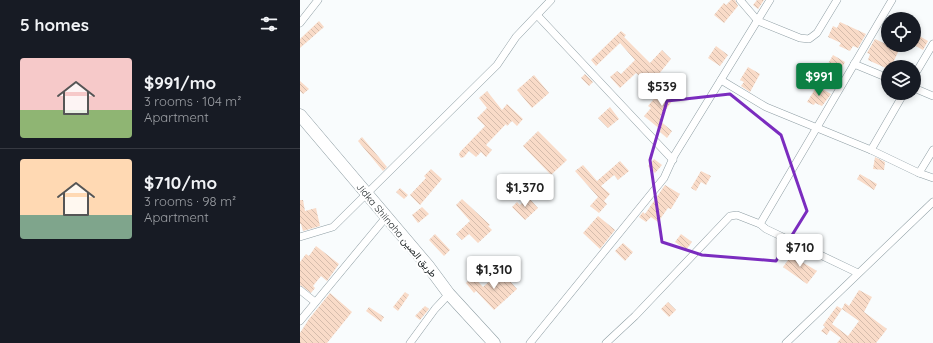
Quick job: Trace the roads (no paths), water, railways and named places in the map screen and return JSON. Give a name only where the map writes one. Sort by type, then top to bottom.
[{"type":"main road","name":"Jidka Shiinaha طريق الصين","points":[[300,115],[386,216],[449,294],[494,343]]},
{"type":"street","points":[[300,237],[333,227],[497,64],[516,37],[551,0]]},
{"type":"street","points":[[740,0],[758,21],[800,38],[809,39],[817,33],[837,0]]},
{"type":"street","points":[[530,343],[660,183],[770,0]]},
{"type":"street","points":[[760,224],[892,0]]},
{"type":"street","points":[[300,23],[314,2]]},
{"type":"street","points":[[537,15],[673,160]]},
{"type":"street","points":[[921,64],[933,44]]},
{"type":"street","points":[[854,64],[881,75]]},
{"type":"street","points":[[721,80],[766,107],[871,150],[919,173],[933,178]]},
{"type":"street","points":[[921,91],[933,96]]},
{"type":"street","points":[[871,150],[900,100]]},
{"type":"street","points":[[919,173],[933,150]]},
{"type":"street","points":[[786,343],[933,202]]},
{"type":"street","points":[[606,343],[635,316],[730,216],[737,215],[760,224],[766,229],[858,273]]},
{"type":"street","points":[[300,321],[386,216]]},
{"type":"street","points":[[300,290],[315,302]]},
{"type":"street","points":[[410,343],[435,309],[449,294]]}]
